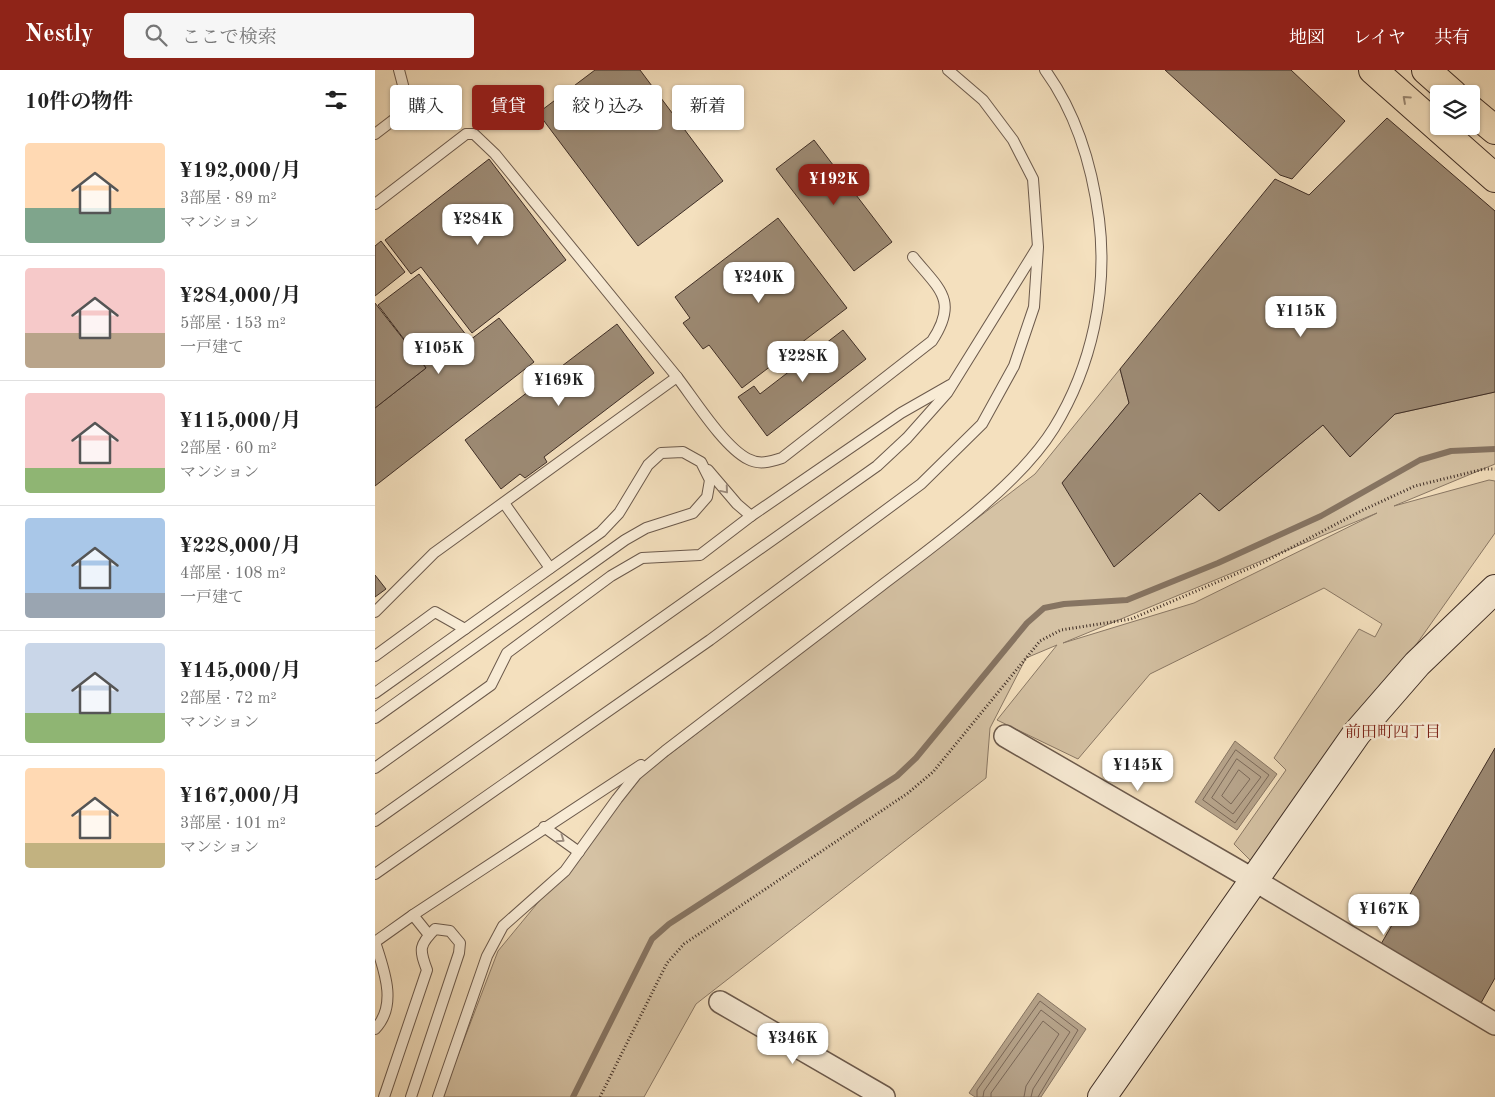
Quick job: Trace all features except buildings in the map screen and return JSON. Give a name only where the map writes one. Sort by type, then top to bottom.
[{"type":"highway","points":[[1373,70],[1495,178]]},
{"type":"highway","points":[[1425,70],[1442,85]]},
{"type":"highway","points":[[1480,118],[1495,130]]},
{"type":"street","points":[[1102,1097],[1357,733],[1417,664],[1493,592]]},
{"type":"street","points":[[1005,736],[1254,880],[1495,1024]]},
{"type":"street","points":[[720,1002],[884,1097]]},
{"type":"lane","points":[[375,134],[409,108],[399,70]]},
{"type":"lane","points":[[375,874],[710,640],[921,484],[982,424],[1014,366],[1034,307],[1038,247],[1033,180],[1013,140],[983,100],[948,70]]},
{"type":"lane","points":[[438,1097],[487,956],[503,926],[565,871],[637,776],[668,749],[917,559],[995,494],[1029,462],[1053,428],[1081,377],[1094,326],[1102,273],[1100,232],[1094,186],[1077,125],[1056,85],[1045,70]]},
{"type":"lane","points":[[375,204],[466,134],[474,134],[495,154],[677,377],[734,450],[749,460],[766,463],[781,458],[932,340],[943,325],[946,304],[942,293],[913,257]]},
{"type":"lane","points":[[375,821],[877,466],[907,438],[954,382],[1038,247]]},
{"type":"lane","points":[[375,612],[434,553],[677,377]]},
{"type":"lane","points":[[375,768],[491,685],[507,653],[611,576],[642,558],[700,555],[751,516],[901,413],[954,382]]},
{"type":"lane","points":[[375,693],[601,532],[613,520],[648,465],[661,453],[683,452],[701,462],[737,504],[751,516]]},
{"type":"lane","points":[[375,718],[625,540],[646,528],[693,513],[707,497],[709,480],[701,462]]},
{"type":"lane","points":[[504,502],[550,568]]},
{"type":"lane","points":[[375,656],[435,612],[465,629]]},
{"type":"lane","points":[[375,1029],[386,1012],[388,998],[385,976],[375,942],[413,914],[544,827],[668,749]]},
{"type":"lane","points":[[544,827],[579,852]]},
{"type":"lane","points":[[413,914],[429,935]]},
{"type":"lane","points":[[384,1097],[427,970],[421,954],[423,941],[435,929],[450,931],[460,943],[459,953],[411,1097]]},
{"type":"shaded area","points":[[1120,369],[1129,403],[1062,483],[1200,493],[1219,511],[1323,425],[1350,457],[1395,414],[1495,392],[1495,464],[1394,506],[1489,480],[1495,481],[1495,533],[1418,642],[1251,861],[1234,844],[1286,770],[1274,758],[1359,629],[1375,637],[1382,624],[1324,588],[1150,674],[1078,759],[997,720],[1057,645],[1026,658],[990,728],[986,778],[696,1004],[644,1097],[442,1097],[498,951],[644,774],[1035,474]],"holes":[[[1377,513],[1194,603],[1063,643]]]},
{"type":"water","points":[[1235,741],[1277,774],[1237,830],[1195,802]]},
{"type":"water","points":[[1038,993],[1086,1029],[1041,1097],[975,1097],[969,1093]]},
{"type":"waterway","points":[[573,1097],[652,939],[669,924],[897,776],[916,758],[1027,623],[1044,608],[1064,604],[1127,600],[1218,563],[1321,516],[1420,460],[1451,451],[1495,449]]},
{"type":"district","name":"前田町四丁目","points":[[1393,733]]}]
